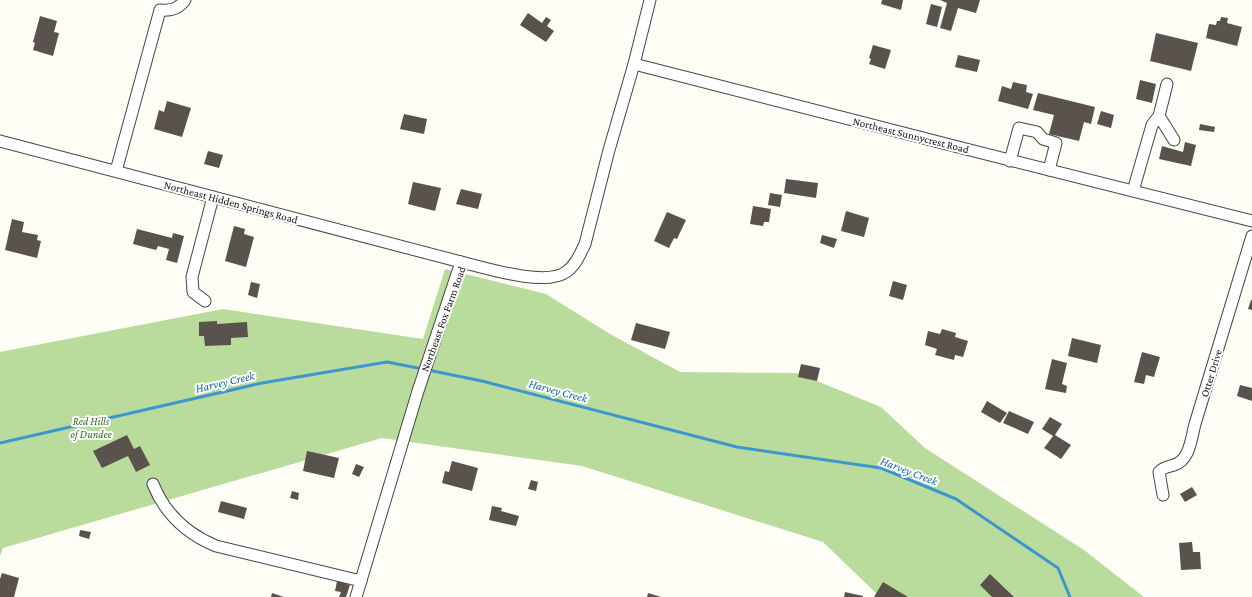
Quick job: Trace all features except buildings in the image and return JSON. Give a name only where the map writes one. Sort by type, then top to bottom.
[{"type":"street","points":[[116,171],[160,10],[175,10],[181,6],[185,0]]},
{"type":"street","points":[[634,64],[650,0]]},
{"type":"street","name":"Northeast Sunnycrest Road","points":[[634,64],[1252,221]]},
{"type":"street","name":"Northeast Fox Farm Road","points":[[356,597],[418,391],[461,262],[502,272],[532,277],[550,278],[565,273],[572,267],[579,258],[585,244],[609,150],[634,64]]},
{"type":"street","points":[[1133,191],[1152,125],[1159,116],[1166,84]]},
{"type":"street","points":[[1159,116],[1174,140]]},
{"type":"street","points":[[1010,160],[1019,128],[1037,132],[1043,139],[1056,143],[1049,170]]},
{"type":"street","name":"Northeast Hidden Springs Road","points":[[0,141],[461,262]]},
{"type":"street","points":[[205,301],[194,292],[192,277],[212,197]]},
{"type":"street","name":"Otter Drive","points":[[1163,495],[1159,472],[1162,468],[1182,461],[1188,452],[1195,424],[1252,236]]},
{"type":"street","points":[[153,484],[166,509],[178,522],[200,539],[216,546],[361,581]]},
{"type":"green space","name":"Red Hills of Dundee","points":[[445,269],[546,294],[610,334],[680,372],[797,373],[881,407],[925,448],[1084,550],[1144,597],[880,597],[823,542],[582,466],[382,438],[3,548],[0,556],[0,352],[223,309],[423,339]]},
{"type":"waterway","name":"Harvey Creek","points":[[0,443],[262,383],[387,362],[423,369]]},
{"type":"waterway","name":"Harvey Creek","points":[[428,370],[482,381],[737,447],[881,468],[956,499],[1058,568],[1070,597]]}]
